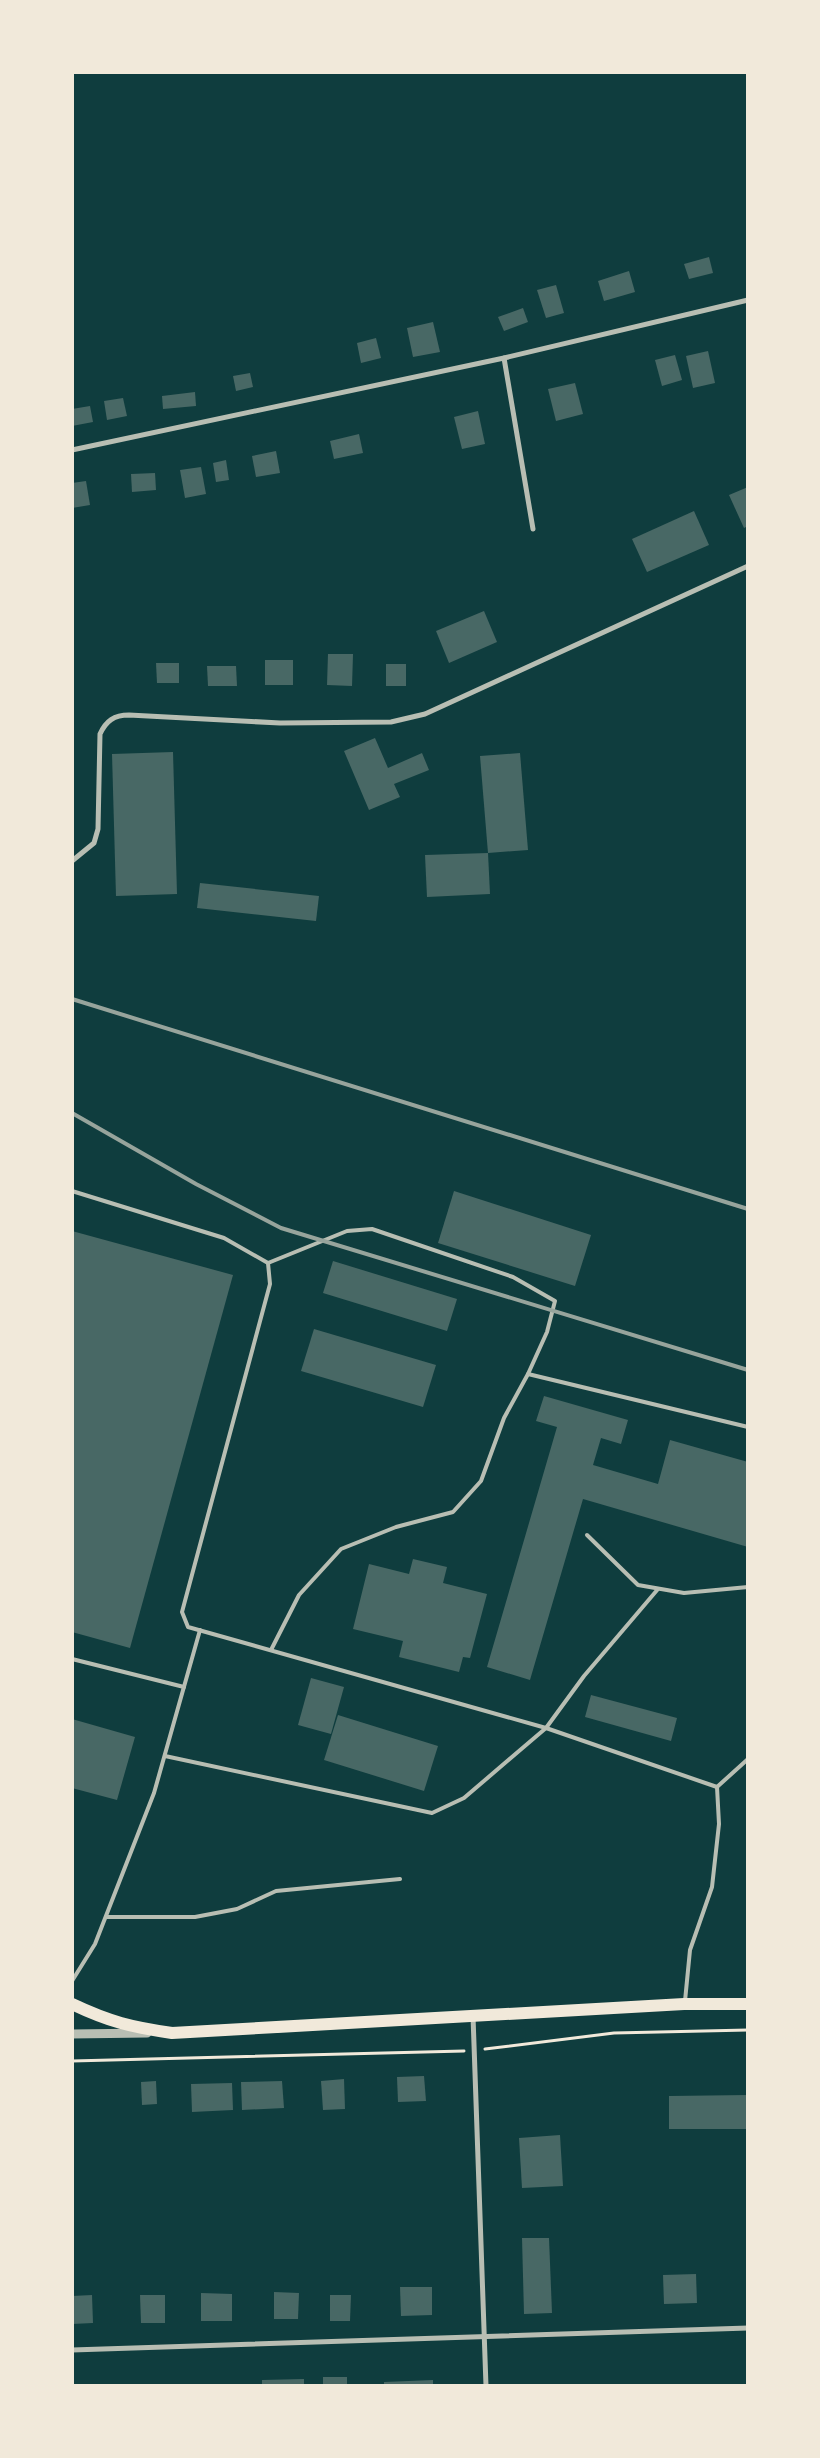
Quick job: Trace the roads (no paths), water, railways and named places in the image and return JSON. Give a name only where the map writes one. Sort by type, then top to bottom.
[{"type":"main road","points":[[72,2004],[108,2020],[130,2027],[172,2033],[684,2004],[748,2004]]},
{"type":"street","points":[[72,450],[504,358],[748,300]]},
{"type":"street","points":[[504,358],[533,529]]},
{"type":"street","points":[[72,861],[94,843],[98,829],[100,734],[104,725],[111,718],[129,715],[280,723],[400,720],[424,714],[748,566]]},
{"type":"street","points":[[473,2016],[486,2386]]},
{"type":"street","points":[[72,2034],[172,2033]]},
{"type":"street","points":[[72,2350],[748,2328]]},
{"type":"lane","points":[[72,1191],[224,1238],[268,1263]]},
{"type":"lane","points":[[268,1263],[347,1231],[372,1229],[513,1277],[555,1301],[547,1332],[528,1374],[504,1418],[481,1481],[453,1512],[396,1527],[341,1549],[299,1595],[271,1650]]},
{"type":"lane","points":[[268,1263],[270,1284],[182,1612],[188,1627],[546,1728],[717,1787]]},
{"type":"lane","points":[[528,1374],[748,1427]]},
{"type":"lane","points":[[587,1536],[638,1585],[684,1594],[748,1587]]},
{"type":"lane","points":[[165,1756],[432,1813],[464,1798],[546,1728],[584,1676],[658,1589]]},
{"type":"lane","points":[[72,1982],[95,1944],[154,1793],[200,1630]]},
{"type":"lane","points":[[72,1659],[184,1687]]},
{"type":"lane","points":[[717,1787],[748,1759]]},
{"type":"lane","points":[[684,2004],[690,1950],[712,1887],[719,1824],[717,1787]]},
{"type":"lane","points":[[106,1916],[195,1917],[237,1909],[276,1891],[400,1879]]},
{"type":"railway","points":[[72,999],[748,1209]]},
{"type":"railway","points":[[72,1113],[196,1184],[281,1228],[748,1370]]}]
